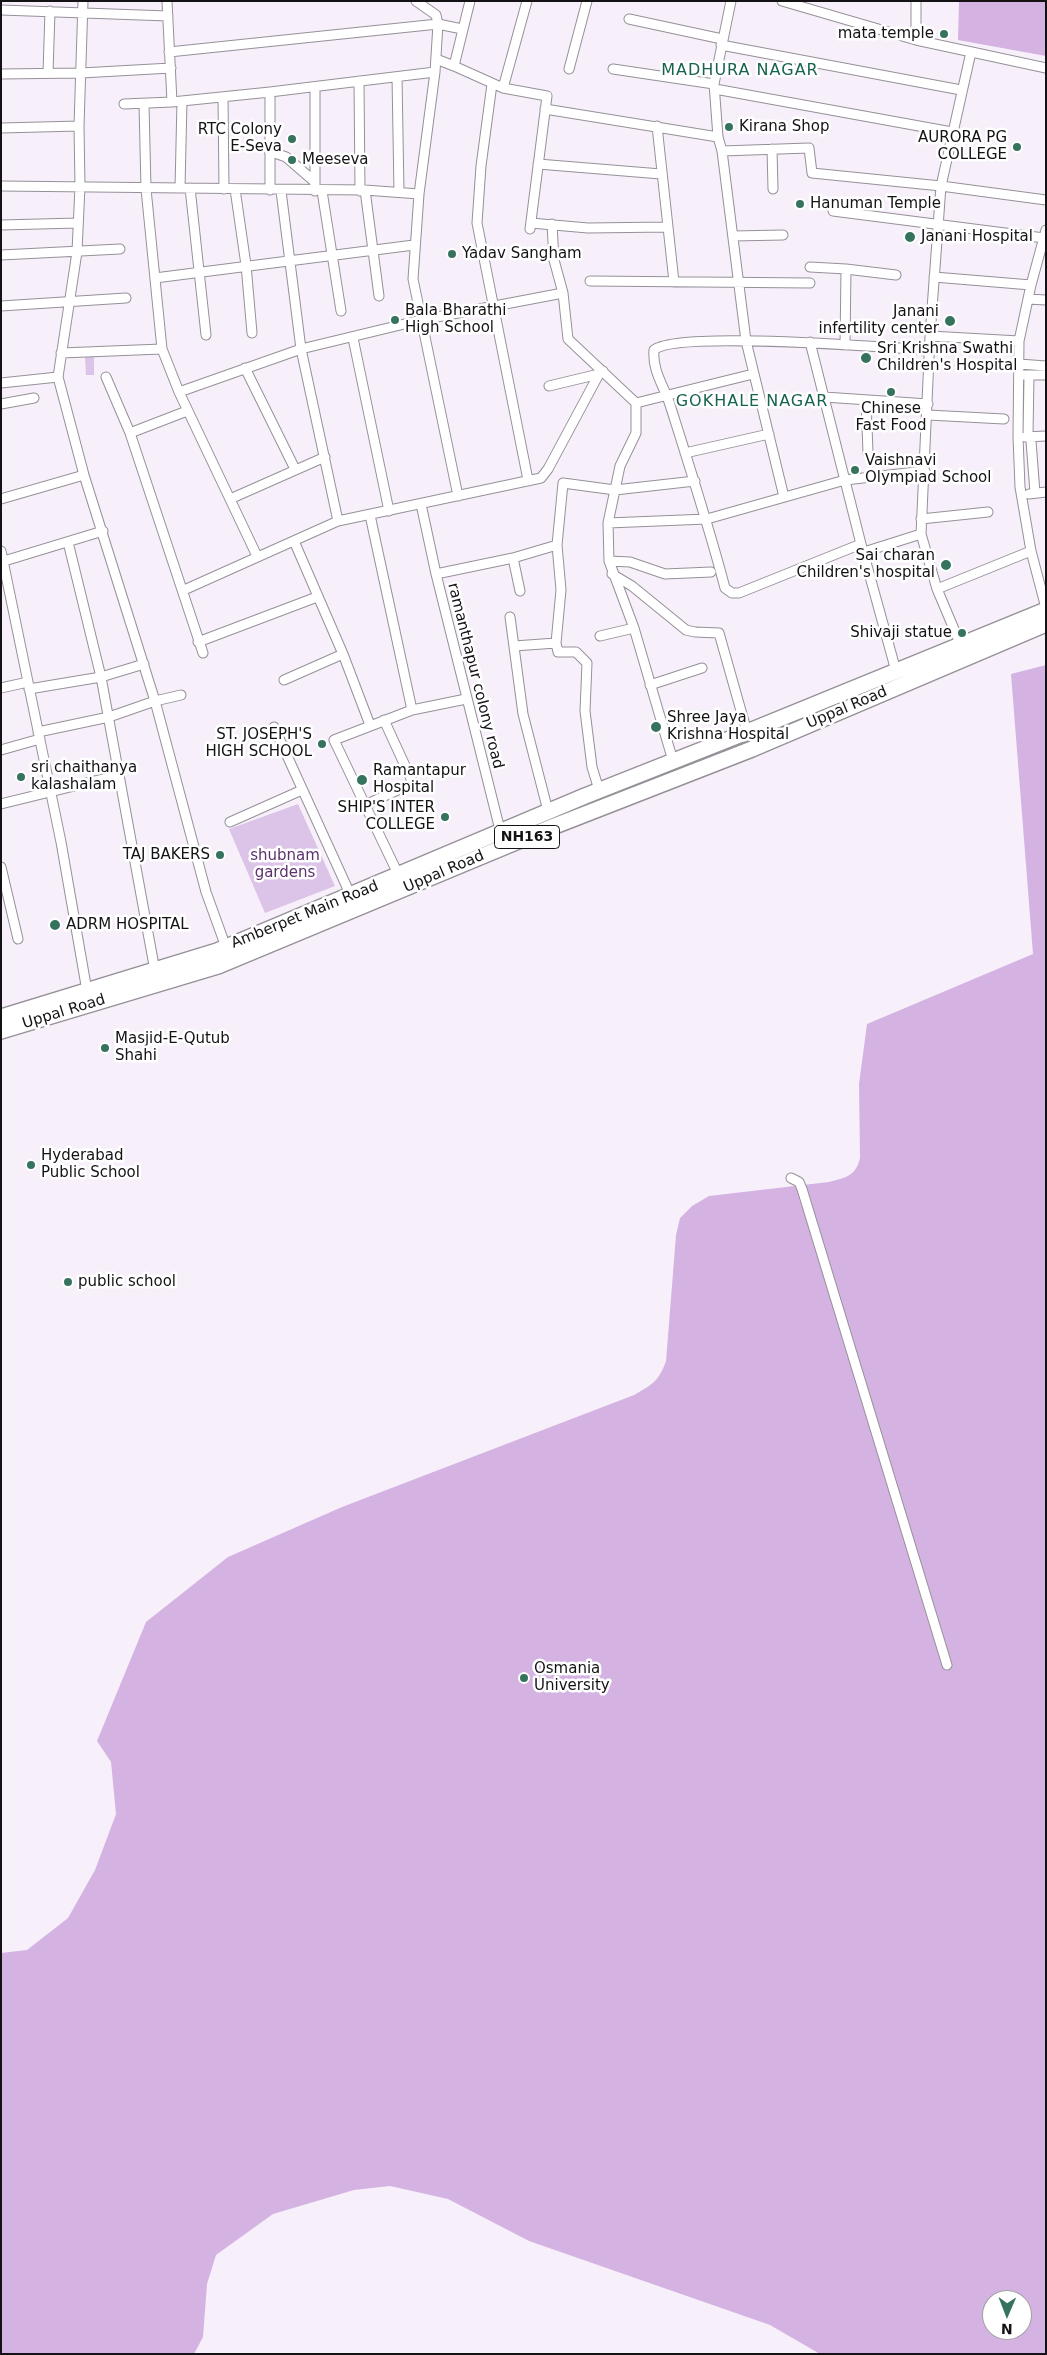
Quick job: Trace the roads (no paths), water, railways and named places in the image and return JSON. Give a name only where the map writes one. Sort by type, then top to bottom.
[{"type":"highway","name":"Amberpet Main Road","points":[[1,1017],[155,971],[228,954],[351,896],[399,876],[502,839],[548,812],[599,790],[896,671],[964,651],[1046,609]]},
{"type":"highway","name":"Uppal Road","points":[[1,1032],[218,966],[228,954],[502,839],[752,748],[964,651],[1046,624]]},
{"type":"street","points":[[83,1],[78,224],[70,302],[58,377],[84,475],[155,701],[206,892],[228,954]]},
{"type":"street","points":[[167,1],[172,102]]},
{"type":"street","points":[[416,1],[436,15],[438,24],[436,72],[418,194],[413,279],[458,496]]},
{"type":"street","points":[[454,66],[470,1]]},
{"type":"street","points":[[503,88],[527,1]]},
{"type":"street","points":[[569,69],[587,1]]},
{"type":"street","points":[[730,1],[714,86],[718,137],[722,151],[746,340],[784,497]]},
{"type":"street","points":[[782,1],[814,12],[916,40],[1046,68]]},
{"type":"street","points":[[814,12],[816,1]]},
{"type":"street","points":[[916,1],[916,40]]},
{"type":"street","points":[[7,7],[50,11],[168,16]]},
{"type":"street","points":[[48,73],[50,11]]},
{"type":"street","points":[[628,19],[722,42],[961,90]]},
{"type":"street","points":[[170,52],[438,24],[462,29]]},
{"type":"street","points":[[964,651],[937,589],[921,534],[921,519],[937,223],[941,186],[971,52]]},
{"type":"street","points":[[436,59],[503,88],[546,96],[530,226],[552,224],[588,228],[668,227]]},
{"type":"street","points":[[1,74],[81,73],[171,68]]},
{"type":"street","points":[[614,69],[714,86],[952,132]]},
{"type":"street","points":[[124,104],[223,97],[436,72]]},
{"type":"street","points":[[397,77],[399,192]]},
{"type":"street","points":[[359,81],[362,191],[374,248],[379,296]]},
{"type":"street","points":[[492,84],[481,166],[477,223],[528,480]]},
{"type":"street","points":[[315,87],[317,188],[333,255],[341,311]]},
{"type":"street","points":[[270,92],[270,190]]},
{"type":"street","points":[[223,97],[224,188]]},
{"type":"street","points":[[180,188],[182,101]]},
{"type":"street","points":[[144,104],[146,188],[162,349],[179,392],[257,556]]},
{"type":"street","points":[[545,109],[718,137]]},
{"type":"street","points":[[1,128],[80,126]]},
{"type":"street","points":[[657,126],[674,282]]},
{"type":"street","points":[[722,151],[809,148],[812,173],[941,186],[1046,200]]},
{"type":"street","points":[[772,149],[773,189]]},
{"type":"street","points":[[269,151],[286,157],[317,188]]},
{"type":"street","points":[[538,164],[661,174]]},
{"type":"street","points":[[1,186],[224,188],[281,191],[317,188],[418,194]]},
{"type":"street","points":[[190,188],[206,335]]},
{"type":"street","points":[[235,189],[246,265],[252,333]]},
{"type":"street","points":[[281,191],[301,349],[338,521]]},
{"type":"street","points":[[833,210],[1045,234],[1031,285],[1019,341],[1018,439],[1021,494],[1031,551],[1046,609]]},
{"type":"street","points":[[1,225],[78,224]]},
{"type":"street","points":[[552,224],[554,260],[563,293],[568,339],[636,403],[636,433],[620,466],[608,523],[609,562],[634,628],[673,761]]},
{"type":"street","points":[[733,236],[783,235]]},
{"type":"street","points":[[155,278],[374,248],[414,245]]},
{"type":"street","points":[[1,255],[120,249]]},
{"type":"street","points":[[810,267],[896,275]]},
{"type":"street","points":[[845,344],[846,269]]},
{"type":"street","points":[[934,278],[1031,285]]},
{"type":"street","points":[[590,282],[810,283]]},
{"type":"street","points":[[179,392],[301,349],[422,320],[494,308],[563,293]]},
{"type":"street","points":[[1,306],[126,298]]},
{"type":"street","points":[[1028,299],[1046,300]]},
{"type":"street","points":[[930,336],[1019,341]]},
{"type":"street","points":[[353,338],[389,511]]},
{"type":"street","points":[[921,534],[863,548],[739,593],[732,593],[725,588],[707,519],[667,395],[655,371],[653,359],[654,350],[658,346],[673,343],[746,340],[930,350]]},
{"type":"street","points":[[810,342],[896,671]]},
{"type":"street","points":[[61,353],[162,349]]},
{"type":"street","points":[[1019,364],[1046,366]]},
{"type":"street","points":[[245,368],[295,469]]},
{"type":"street","points":[[549,386],[601,372]]},
{"type":"street","points":[[184,590],[338,521],[541,478],[548,469],[601,372]]},
{"type":"street","points":[[636,403],[753,374]]},
{"type":"street","points":[[1019,375],[1046,375]]},
{"type":"street","points":[[1029,375],[1030,439],[1034,493]]},
{"type":"street","points":[[1,383],[58,377]]},
{"type":"street","points":[[106,377],[130,433],[184,590],[198,642],[203,653]]},
{"type":"street","points":[[824,397],[928,404]]},
{"type":"street","points":[[1,404],[34,398]]},
{"type":"street","points":[[866,400],[868,452]]},
{"type":"street","points":[[130,433],[188,411]]},
{"type":"street","points":[[928,415],[1004,419]]},
{"type":"street","points":[[685,453],[768,434]]},
{"type":"street","points":[[1030,439],[1046,436]]},
{"type":"street","points":[[1018,439],[1046,440]]},
{"type":"street","points":[[230,499],[325,456]]},
{"type":"street","points":[[608,523],[707,519],[845,480],[925,471]]},
{"type":"street","points":[[1,499],[84,475]]},
{"type":"street","points":[[599,790],[592,767],[585,711],[587,662],[576,652],[558,652],[556,643],[561,590],[557,545],[563,483],[615,490],[695,482]]},
{"type":"street","points":[[1021,494],[1046,492]]},
{"type":"street","points":[[421,504],[436,574]]},
{"type":"street","points":[[921,519],[988,512]]},
{"type":"street","points":[[370,515],[412,710]]},
{"type":"street","points":[[2,561],[102,531]]},
{"type":"street","points":[[294,541],[317,598],[343,654],[370,725]]},
{"type":"street","points":[[68,542],[101,677],[155,971]]},
{"type":"street","name":"ramanthapur colony road","points":[[502,839],[436,574],[513,558],[557,545]]},
{"type":"street","points":[[1,551],[51,791],[88,991]]},
{"type":"street","points":[[937,589],[1031,551]]},
{"type":"street","points":[[513,558],[520,591]]},
{"type":"street","points":[[609,562],[632,562],[662,574],[711,572]]},
{"type":"street","points":[[612,573],[632,586],[686,630],[718,633],[747,732]]},
{"type":"street","points":[[198,642],[317,598]]},
{"type":"street","points":[[510,617],[523,714],[548,812]]},
{"type":"street","points":[[600,636],[634,628]]},
{"type":"street","points":[[514,646],[556,643]]},
{"type":"street","points":[[284,680],[343,654]]},
{"type":"street","points":[[1,688],[101,677],[144,664]]},
{"type":"street","points":[[650,685],[702,668]]},
{"type":"street","points":[[1,750],[39,736],[181,695]]},
{"type":"street","points":[[399,876],[334,740],[412,710],[466,699]]},
{"type":"street","points":[[365,805],[413,783],[384,720]]},
{"type":"street","points":[[274,727],[351,896]]},
{"type":"street","points":[[1,804],[119,775]]},
{"type":"street","points":[[230,822],[302,790]]},
{"type":"street","points":[[1,868],[18,939]]},
{"type":"street","points":[[791,1178],[799,1182],[802,1190],[947,1665]]},
{"type":"place","name":"mata temple","points":[[944,34]]},
{"type":"place","name":"Kirana Shop","points":[[729,127]]},
{"type":"place","name":"RTC Colony E-Seva","points":[[292,139]]},
{"type":"place","name":"AURORA PG COLLEGE","points":[[1017,147]]},
{"type":"place","name":"Meeseva","points":[[292,160]]},
{"type":"place","name":"Hanuman Temple","points":[[800,204]]},
{"type":"place","name":"Janani Hospital","points":[[910,237]]},
{"type":"place","name":"Yadav Sangham","points":[[452,254]]},
{"type":"place","name":"Bala Bharathi High School","points":[[395,320]]},
{"type":"place","name":"Janani infertility center","points":[[950,321]]},
{"type":"place","name":"Sri Krishna Swathi Children's Hospital","points":[[866,358]]},
{"type":"place","name":"Chinese Fast Food","points":[[891,392]]},
{"type":"place","name":"Vaishnavi Olympiad School","points":[[855,470]]},
{"type":"place","name":"Sai charan Children's hospital","points":[[946,565]]},
{"type":"place","name":"Shivaji statue","points":[[962,633]]},
{"type":"place","name":"Shree Jaya Krishna Hospital","points":[[656,727]]},
{"type":"place","name":"ST. JOSEPH'S HIGH SCHOOL","points":[[322,744]]},
{"type":"place","name":"sri chaithanya kalashalam","points":[[21,777]]},
{"type":"place","name":"Ramantapur Hospital","points":[[362,780]]},
{"type":"place","name":"SHIP'S INTER COLLEGE","points":[[445,817]]},
{"type":"place","name":"TAJ BAKERS","points":[[220,855]]},
{"type":"place","name":"ADRM HOSPITAL","points":[[55,925]]},
{"type":"place","name":"Masjid-E-Qutub Shahi","points":[[105,1048]]},
{"type":"place","name":"Hyderabad Public School","points":[[31,1165]]},
{"type":"place","name":"public school","points":[[68,1282]]},
{"type":"place","name":"Osmania University","points":[[524,1678]]},
{"type":"district","name":"MADHURA NAGAR","points":[[740,71]]},
{"type":"district","name":"GOKHALE NAGAR","points":[[752,402]]},
{"type":"park label","name":"shubnam gardens","points":[[285,864]]}]
